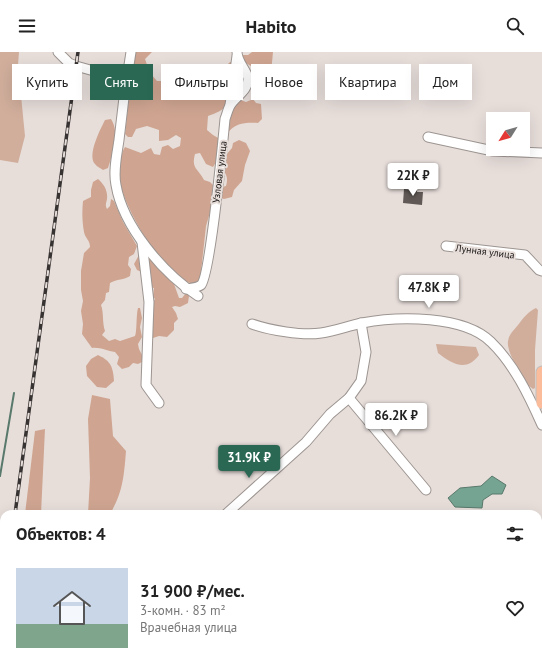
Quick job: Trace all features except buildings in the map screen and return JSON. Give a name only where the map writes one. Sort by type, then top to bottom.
[{"type":"main road","points":[[542,372],[542,403]]},
{"type":"street","points":[[58,52],[66,60],[76,66],[90,70]]},
{"type":"street","points":[[129,64],[131,52]]},
{"type":"street","points":[[230,105],[237,53]]},
{"type":"street","name":"Узловая улица","points":[[186,289],[202,285],[205,278],[210,253],[225,119],[230,105],[246,87],[248,81],[247,75],[237,53]]},
{"type":"street","points":[[124,100],[115,173],[118,195],[128,218],[142,242],[166,271],[186,289],[198,296]]},
{"type":"street","points":[[428,137],[494,151],[542,153]]},
{"type":"street","points":[[142,242],[149,302],[146,385],[159,403]]},
{"type":"street","name":"Лунная улица","points":[[446,246],[524,255],[539,270],[542,271]]},
{"type":"street","points":[[252,324],[268,330],[314,334],[361,323],[384,320],[419,319],[447,322],[476,332],[490,341],[499,351],[525,388],[542,425]]},
{"type":"street","points":[[230,510],[306,442],[330,414],[349,398],[361,381],[366,352],[361,323]]},
{"type":"street","points":[[349,398],[426,490]]},
{"type":"shaded area","points":[[0,52],[19,52],[18,64],[12,64],[12,100],[21,100],[25,136],[18,163],[0,160]]},
{"type":"shaded area","points":[[134,52],[152,52],[145,59],[147,64],[133,64]]},
{"type":"shaded area","points":[[252,52],[273,52],[272,64],[251,64],[251,66],[246,63],[243,64],[228,64],[230,62],[236,63],[241,55],[248,55]]},
{"type":"shaded area","points":[[153,76],[157,81],[161,81],[161,100],[232,100],[224,108],[208,116],[207,130],[220,139],[218,159],[213,167],[206,164],[200,153],[195,154],[194,159],[195,166],[204,180],[213,185],[211,209],[206,226],[200,281],[197,284],[185,281],[173,272],[148,242],[129,207],[120,180],[121,158],[125,147],[141,153],[151,148],[154,154],[160,155],[162,147],[168,145],[173,149],[180,146],[181,138],[176,135],[168,140],[159,141],[159,130],[147,126],[136,129],[132,137],[128,137],[125,134],[129,100],[153,100]]},
{"type":"shaded area","points":[[238,100],[246,102],[254,100],[256,103],[261,104],[262,119],[258,123],[245,123],[237,125],[228,133],[229,117]]},
{"type":"shaded area","points":[[111,119],[115,130],[115,143],[108,168],[103,170],[96,165],[92,155],[105,120]]},
{"type":"shaded area","points":[[239,140],[246,143],[250,151],[245,165],[242,181],[234,190],[232,197],[224,199],[221,198],[222,187],[226,186],[227,181],[223,170],[225,156],[232,148],[233,143]]},
{"type":"shaded area","points":[[98,179],[104,185],[106,190],[107,209],[110,206],[111,199],[114,201],[123,222],[137,246],[134,254],[129,257],[128,265],[131,269],[130,276],[110,283],[109,292],[106,293],[105,300],[101,305],[105,331],[102,335],[109,341],[115,339],[120,341],[135,336],[137,311],[138,308],[140,308],[142,318],[140,327],[142,337],[138,344],[143,357],[142,362],[138,364],[133,363],[129,367],[122,369],[117,364],[119,357],[115,352],[92,348],[82,334],[83,324],[81,311],[83,301],[81,290],[81,271],[84,253],[90,247],[83,228],[83,201],[91,197],[93,182]]},
{"type":"shaded area","points":[[143,252],[174,284],[179,298],[182,298],[186,293],[189,296],[188,303],[180,307],[172,307],[178,319],[174,323],[174,330],[167,337],[149,337],[149,309],[155,299],[153,296],[154,288],[147,286],[144,273],[137,270],[134,264],[139,255]]},
{"type":"shaded area","points":[[536,308],[538,310],[535,350],[535,388],[533,389],[529,386],[516,364],[510,352],[508,341],[511,334],[522,320]]},
{"type":"shaded area","points":[[436,344],[476,347],[479,355],[469,364],[464,365],[453,363],[438,353]]},
{"type":"shaded area","points":[[98,355],[109,362],[113,372],[114,381],[106,388],[97,387],[87,376],[86,366],[91,359]]},
{"type":"shaded area","points":[[92,395],[110,399],[113,436],[126,451],[122,484],[118,498],[112,510],[88,510],[90,478],[88,419]]},
{"type":"shaded area","points":[[45,429],[41,510],[25,510],[35,431]]},
{"type":"shaded area","points":[[492,476],[506,485],[502,494],[492,494],[483,500],[482,508],[455,507],[448,498],[460,488],[481,486]]},
{"type":"waterway","points":[[0,476],[14,393]]},
{"type":"railway","points":[[16,510],[78,52]]}]
